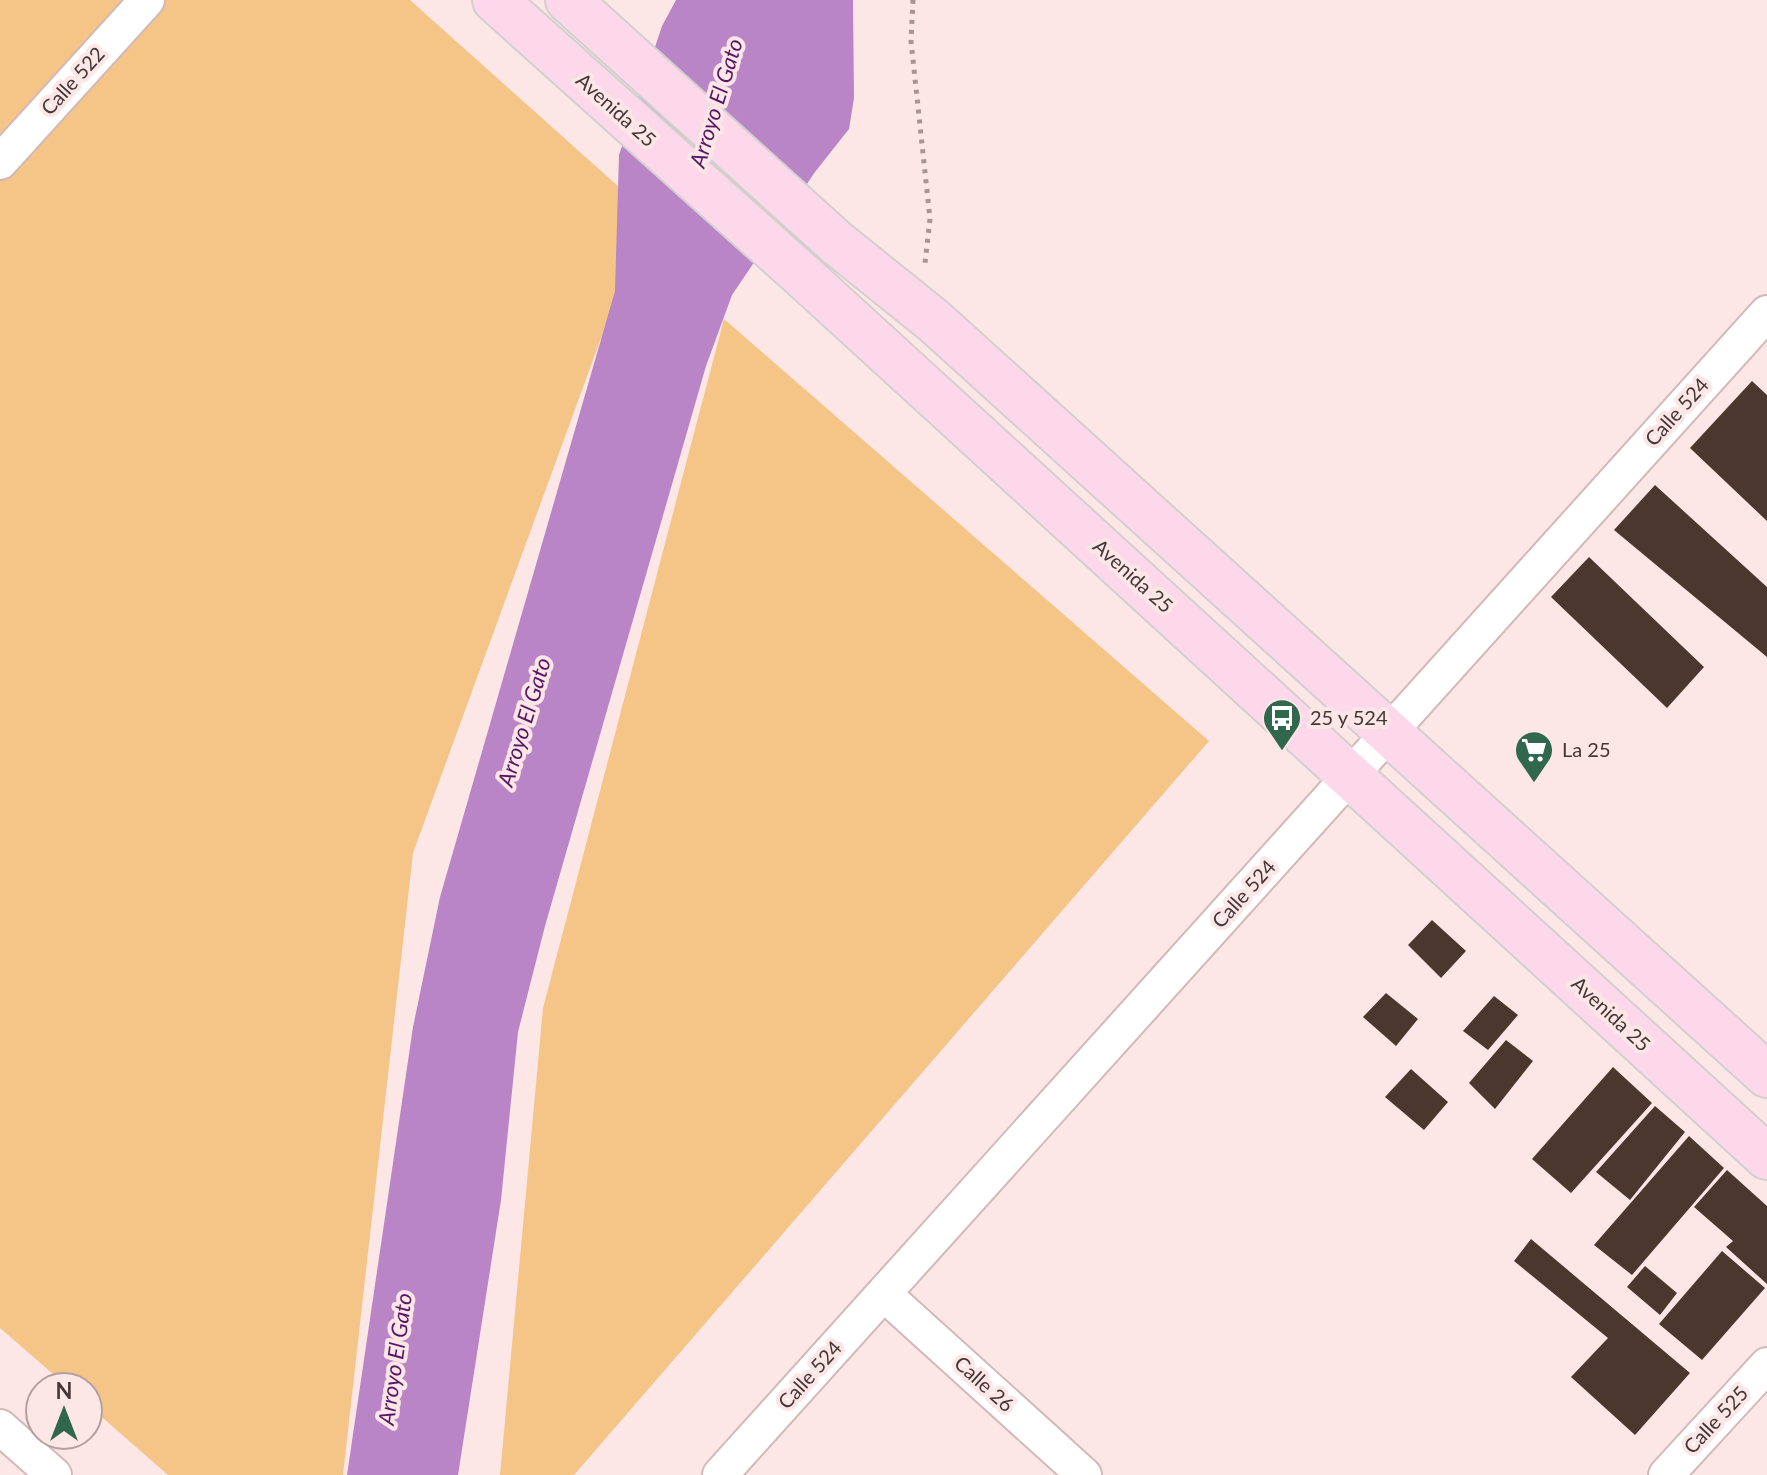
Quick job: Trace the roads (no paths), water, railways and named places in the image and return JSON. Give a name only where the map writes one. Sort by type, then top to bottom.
[{"type":"main road","name":"Avenida 25","points":[[495,0],[804,277],[1767,1157]]},
{"type":"main road","points":[[568,0],[837,243],[918,308],[1767,1075]]},
{"type":"street","name":"Calle 522","points":[[0,162],[147,0]]},
{"type":"street","name":"Calle 524","points":[[720,1475],[1767,313]]},
{"type":"street","name":"Calle 26","points":[[884,1294],[1084,1475]]},
{"type":"street","name":"Calle 525","points":[[1666,1475],[1767,1365]]},
{"type":"street","points":[[0,1427],[54,1475]]},
{"type":"water","name":"Arroyo El Gato","points":[[676,0],[853,0],[854,98],[849,129],[815,172],[732,295],[706,366],[545,926],[518,1032],[501,1200],[458,1475],[347,1475],[413,1027],[440,897],[615,291],[619,155],[662,26]]},
{"type":"place","name":"25 y 524","points":[[1282,752]]},
{"type":"place","name":"La 25","points":[[1534,784]]}]
